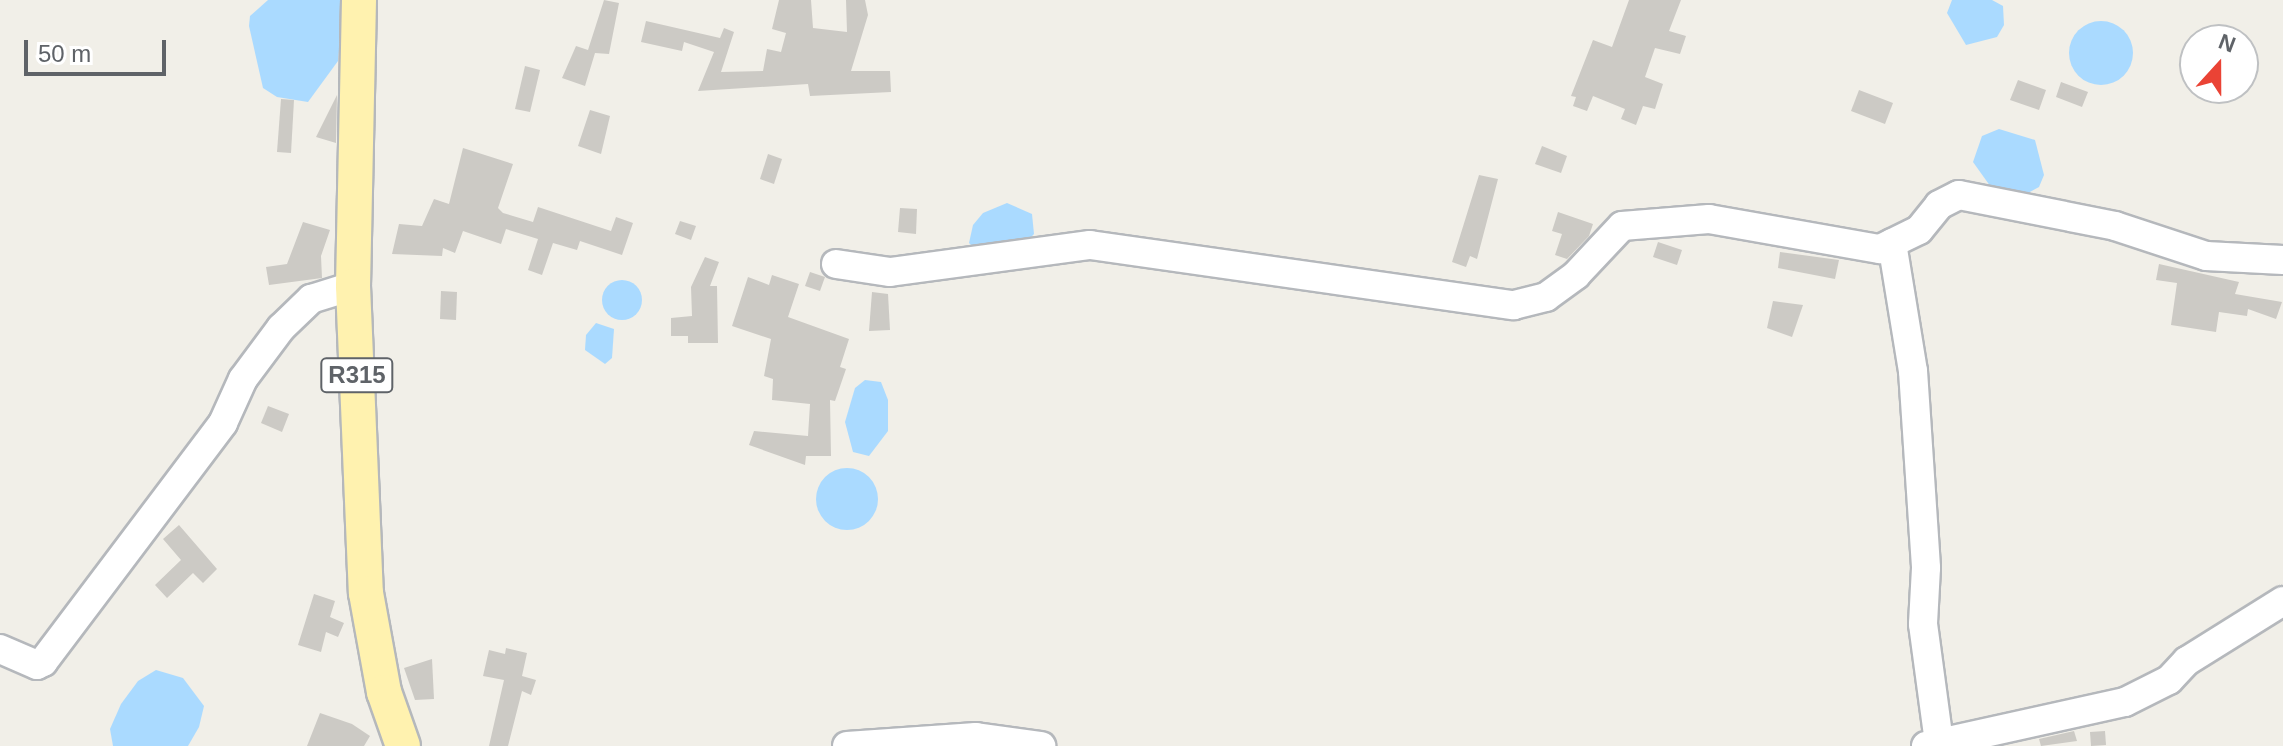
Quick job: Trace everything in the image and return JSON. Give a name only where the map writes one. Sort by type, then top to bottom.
[{"type":"main road","name":"R315","points":[[359,0],[353,286],[366,593],[384,692],[403,746]]},
{"type":"street","points":[[836,264],[890,272],[1090,245],[1514,305],[1546,297],[1576,275],[1622,226],[1709,219],[1880,249],[1919,230],[1939,205],[1959,195],[2115,226],[2206,256],[2283,260]]},
{"type":"street","points":[[1892,243],[1913,371],[1926,568],[1923,624],[1932,744],[2069,718],[2149,693],[2187,661],[2283,601]]},
{"type":"street","points":[[0,649],[37,665],[43,662],[223,423],[243,379],[281,328],[311,299],[353,286]]},
{"type":"street","points":[[847,746],[976,737],[1041,746]]},
{"type":"water","points":[[268,0],[344,0],[338,61],[308,102],[277,97],[263,88],[249,26],[250,16]]},
{"type":"water","points":[[1952,0],[1992,0],[2003,6],[2004,25],[1997,37],[1966,45],[1947,13]]},
{"type":"water","points":[[2101,21],[2113,23],[2124,30],[2131,41],[2131,65],[2124,76],[2113,83],[2101,85],[2089,83],[2078,76],[2071,65],[2069,53],[2071,41],[2078,30],[2089,23]]},
{"type":"water","points":[[1999,129],[2035,140],[2044,175],[2039,187],[2022,196],[1993,190],[1973,162],[1982,136]]},
{"type":"water","points":[[1007,203],[1032,214],[1034,234],[1022,247],[976,250],[969,243],[973,225],[983,213]]},
{"type":"water","points":[[622,280],[636,286],[642,300],[636,314],[622,320],[608,314],[602,300],[608,286]]},
{"type":"water","points":[[596,323],[614,329],[612,358],[605,364],[585,350],[586,335]]},
{"type":"water","points":[[865,380],[881,382],[888,400],[888,431],[869,456],[853,452],[845,422],[855,388]]},
{"type":"water","points":[[841,468],[853,468],[869,477],[876,487],[876,511],[869,521],[853,530],[841,530],[821,516],[816,505],[816,493],[830,473]]},
{"type":"water","points":[[156,670],[183,678],[204,706],[199,727],[188,746],[113,746],[110,729],[121,704],[138,681]]},
{"type":"building","points":[[604,0],[619,3],[609,54],[595,53],[585,86],[562,78],[576,46],[588,50]]},
{"type":"building","points":[[779,0],[811,0],[813,28],[847,32],[846,0],[865,0],[868,15],[851,71],[890,71],[891,92],[810,96],[808,84],[698,91],[714,52],[684,42],[682,51],[641,42],[646,21],[720,38],[724,28],[734,32],[721,72],[763,71],[767,49],[781,52],[786,33],[772,29]]},
{"type":"building","points":[[1629,0],[1681,0],[1669,31],[1686,36],[1680,54],[1655,48],[1645,77],[1663,84],[1655,109],[1643,106],[1636,125],[1621,119],[1625,109],[1593,96],[1587,111],[1573,106],[1576,97],[1571,96],[1593,40],[1612,47]]},
{"type":"building","points":[[525,66],[540,70],[530,112],[515,109]]},
{"type":"building","points":[[2018,80],[2046,90],[2039,110],[2010,100]]},
{"type":"building","points":[[2061,82],[2088,92],[2082,107],[2056,97]]},
{"type":"building","points":[[1859,90],[1893,103],[1885,124],[1851,111]]},
{"type":"building","points":[[337,95],[336,142],[336,143],[316,137]]},
{"type":"building","points":[[281,99],[294,100],[291,153],[277,152]]},
{"type":"building","points":[[590,110],[610,116],[601,154],[578,146]]},
{"type":"building","points":[[1542,146],[1567,156],[1561,173],[1535,164]]},
{"type":"building","points":[[463,148],[513,164],[498,208],[503,213],[533,222],[538,207],[611,231],[616,217],[633,223],[622,255],[580,241],[577,250],[553,243],[542,275],[528,270],[538,239],[506,229],[501,244],[463,231],[455,253],[443,248],[442,256],[392,254],[399,224],[422,226],[434,199],[449,204]]},
{"type":"building","points":[[768,154],[782,159],[774,184],[760,179]]},
{"type":"building","points":[[1479,175],[1498,179],[1477,259],[1470,256],[1466,267],[1452,262]]},
{"type":"building","points":[[900,208],[917,209],[916,234],[898,232]]},
{"type":"building","points":[[1558,212],[1593,224],[1589,236],[1567,259],[1555,255],[1562,234],[1552,231]]},
{"type":"building","points":[[680,221],[696,226],[691,240],[675,234]]},
{"type":"building","points":[[303,222],[330,230],[321,256],[322,278],[269,285],[266,267],[287,264]]},
{"type":"building","points":[[1658,242],[1682,250],[1677,265],[1653,257]]},
{"type":"building","points":[[1780,252],[1839,260],[1835,279],[1778,268]]},
{"type":"building","points":[[705,257],[719,262],[710,286],[717,286],[718,343],[688,343],[688,336],[671,336],[671,318],[692,316],[691,287]]},
{"type":"building","points":[[2159,264],[2239,282],[2235,294],[2282,302],[2276,319],[2248,309],[2247,316],[2219,312],[2216,332],[2171,325],[2177,283],[2156,280]]},
{"type":"building","points":[[810,272],[825,277],[820,291],[805,286]]},
{"type":"building","points":[[772,275],[799,284],[788,317],[849,339],[840,367],[846,369],[835,401],[830,400],[831,456],[806,456],[805,465],[749,445],[754,431],[808,436],[810,404],[772,400],[773,379],[764,376],[771,339],[732,326],[748,277],[769,285]]},
{"type":"building","points":[[441,291],[457,292],[456,320],[440,319]]},
{"type":"building","points":[[872,292],[888,294],[890,330],[869,331]]},
{"type":"building","points":[[1773,301],[1803,305],[1792,337],[1767,328]]},
{"type":"building","points":[[268,406],[289,414],[282,432],[261,423]]},
{"type":"building","points":[[179,525],[217,569],[203,583],[193,573],[167,598],[155,585],[181,560],[163,539]]},
{"type":"building","points":[[314,594],[335,601],[330,617],[344,623],[338,637],[326,632],[321,652],[298,645]]},
{"type":"building","points":[[506,648],[527,653],[522,676],[536,680],[531,695],[522,691],[508,746],[489,746],[504,680],[483,676],[489,650],[505,654]]},
{"type":"building","points":[[432,659],[434,699],[415,700],[404,668]]},
{"type":"building","points":[[320,713],[352,724],[370,736],[364,746],[307,746]]},
{"type":"building","points":[[2074,731],[2077,741],[2041,746],[2039,739]]},
{"type":"building","points":[[2105,731],[2106,745],[2091,746],[2090,732]]}]
